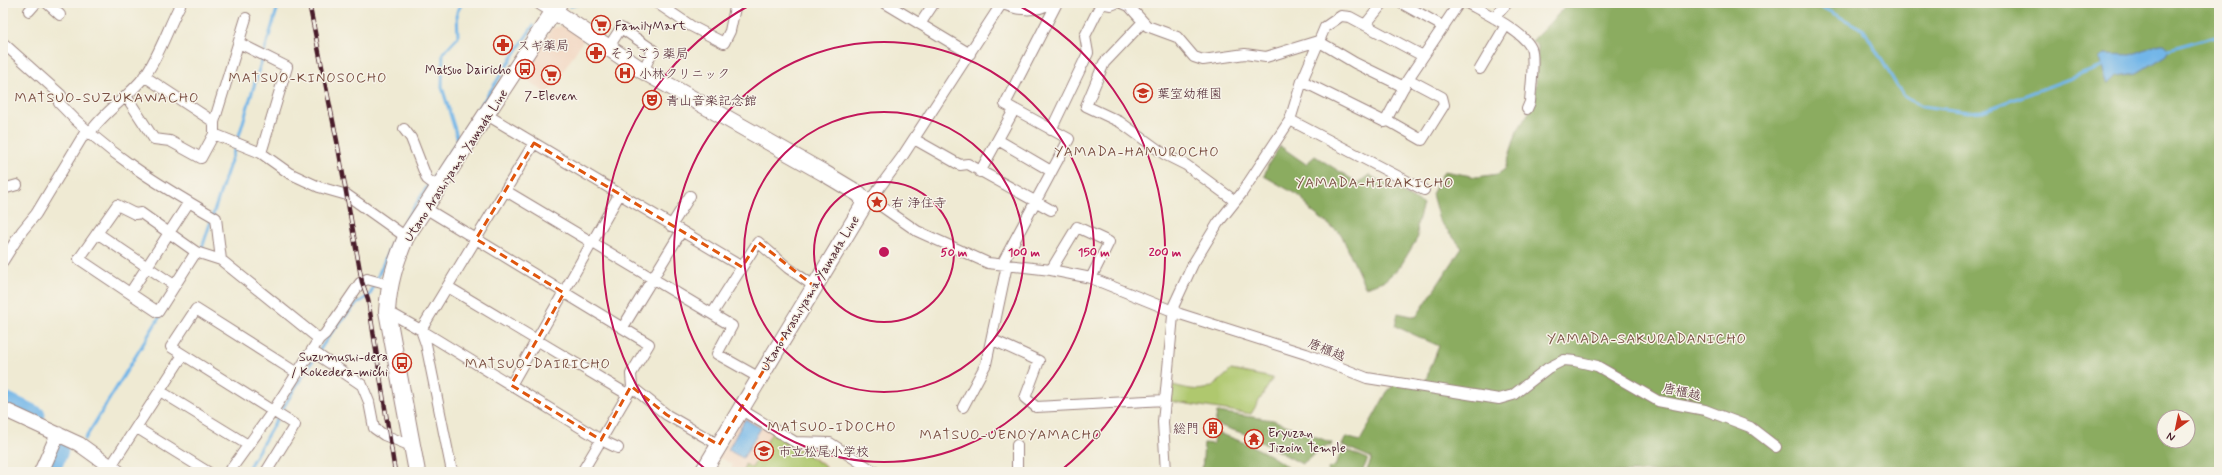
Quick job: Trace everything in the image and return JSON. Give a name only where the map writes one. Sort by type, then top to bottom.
[{"type":"main road","name":"Utano Arashiyama Yamada Line","points":[[420,469],[414,447],[387,311],[389,285],[397,258],[401,233],[425,208],[439,188],[487,115],[555,5],[608,48],[643,71],[824,173],[867,199],[758,377],[702,472]]},
{"type":"street","points":[[47,3],[60,15]]},
{"type":"street","points":[[3,261],[22,231],[36,214],[87,132],[98,119],[126,96],[144,76],[181,3]]},
{"type":"street","points":[[657,3],[690,26],[724,43],[730,31],[736,3]]},
{"type":"street","points":[[885,3],[970,54]]},
{"type":"street","points":[[920,24],[934,3]]},
{"type":"street","points":[[867,199],[914,139],[1002,3],[1011,8],[1030,9],[1045,7],[1052,3]]},
{"type":"street","points":[[963,406],[986,364],[992,340],[1004,265],[1035,200],[1068,139],[1005,104],[1057,3]]},
{"type":"street","points":[[1051,130],[1088,53],[1085,36],[1100,4],[1116,3]]},
{"type":"street","points":[[1122,3],[1129,6],[1147,26],[1177,37],[1191,54],[1203,60],[1245,54],[1266,57],[1318,41],[1355,63],[1442,97],[1444,105],[1422,140],[1387,120],[1385,122],[1302,81]]},
{"type":"street","points":[[1365,25],[1383,3]]},
{"type":"street","points":[[1401,3],[1444,27]]},
{"type":"street","points":[[1387,120],[1406,83],[1459,3]]},
{"type":"street","points":[[1467,3],[1494,18],[1528,42],[1532,52],[1530,102],[1527,109]]},
{"type":"street","points":[[1494,18],[1507,3]]},
{"type":"street","points":[[1166,472],[1164,422],[1165,400],[1174,305],[1194,264],[1218,224],[1290,120],[1302,81],[1325,27],[1341,16],[1350,17],[1423,56]]},
{"type":"street","points":[[126,96],[154,139],[170,142],[200,158],[214,134],[214,122],[246,18]]},
{"type":"street","points":[[1143,22],[1104,63],[1086,106],[1120,122],[1164,154],[1186,165],[1235,201]]},
{"type":"street","points":[[1480,69],[1506,26]]},
{"type":"street","points":[[608,48],[621,28],[653,50],[643,71]]},
{"type":"street","points":[[3,43],[61,96],[59,103],[87,132],[141,174],[216,218],[221,260]]},
{"type":"street","points":[[239,43],[287,67],[261,153]]},
{"type":"street","points":[[144,76],[214,122]]},
{"type":"street","points":[[980,172],[1014,110]]},
{"type":"street","points":[[487,115],[619,196],[742,267]]},
{"type":"street","points":[[1290,120],[1424,190]]},
{"type":"street","points":[[404,129],[411,138],[427,179],[439,188]]},
{"type":"street","points":[[214,134],[261,153],[290,173],[319,187],[347,195],[401,233]]},
{"type":"street","points":[[914,139],[960,165],[968,164],[1051,210]]},
{"type":"street","points":[[998,140],[1051,171]]},
{"type":"street","points":[[421,330],[534,143]]},
{"type":"street","points":[[3,189],[17,185]]},
{"type":"street","points":[[506,191],[732,326],[717,354],[758,377]]},
{"type":"street","points":[[511,385],[619,196]]},
{"type":"street","points":[[671,226],[690,196]]},
{"type":"street","name":"唐櫃越","points":[[867,199],[917,231],[988,262],[1051,270],[1091,278],[1174,311],[1306,354],[1368,378],[1500,399],[1513,395],[1548,368],[1564,360],[1597,366],[1658,401],[1705,410],[1750,427],[1776,447]]},
{"type":"street","points":[[130,293],[189,202]]},
{"type":"street","points":[[196,252],[158,312],[79,259],[117,205],[135,214],[140,213],[168,234],[196,252],[221,260],[318,339]]},
{"type":"street","points":[[425,208],[564,293],[623,327],[648,344],[631,374],[630,390],[582,472]]},
{"type":"street","points":[[1051,270],[1077,227],[1109,242],[1091,278]]},
{"type":"street","points":[[623,327],[681,232]]},
{"type":"street","points":[[97,233],[174,285]]},
{"type":"street","points":[[712,314],[758,242],[788,268],[814,286]]},
{"type":"street","points":[[229,472],[273,411],[312,351],[318,339],[325,334],[360,283],[367,279],[389,285]]},
{"type":"street","points":[[448,287],[537,340],[630,390],[667,415],[719,445]]},
{"type":"street","points":[[266,472],[296,425],[171,347],[196,309],[297,373]]},
{"type":"street","points":[[387,311],[421,330],[601,440],[618,448]]},
{"type":"street","points":[[421,330],[426,344],[451,467],[454,472]]},
{"type":"street","points":[[992,340],[1039,361],[1025,398],[1036,407],[1165,400]]},
{"type":"street","points":[[312,351],[362,385],[369,402],[374,428],[384,435],[414,447]]},
{"type":"street","points":[[3,409],[79,444],[115,469],[137,428],[183,355]]},
{"type":"street","points":[[160,391],[248,445]]},
{"type":"street","points":[[740,409],[795,442],[830,443],[875,472]]},
{"type":"street","points":[[137,428],[208,472]]},
{"type":"street","points":[[41,472],[58,434]]},
{"type":"street","points":[[1017,445],[1017,472]]},
{"type":"highlighted area","points":[[534,143],[742,267],[758,242],[814,286],[719,445],[667,415],[631,386],[601,440],[511,385],[564,293],[476,239]]},
{"type":"shaded area","points":[[563,26],[584,39],[548,95],[522,76],[552,28]]},
{"type":"shaded area","name":"市立松尾小学校","points":[[742,415],[795,443],[828,467],[825,472],[731,472],[732,465],[723,459],[718,459]]},
{"type":"green space","points":[[1569,3],[2219,3],[2219,472],[1366,472],[1372,458],[1342,445],[1346,437],[1360,441],[1387,392],[1397,381],[1424,384],[1439,346],[1395,326],[1398,313],[1416,317],[1462,248],[1439,220],[1432,194],[1444,171],[1477,177],[1498,174],[1505,169],[1517,131],[1535,103],[1538,46],[1532,41]]},
{"type":"green space","points":[[1280,146],[1306,164],[1315,156],[1358,183],[1369,175],[1423,204],[1417,225],[1418,237],[1400,267],[1384,281],[1365,287],[1341,234],[1311,211],[1301,197],[1264,176],[1269,163]]},
{"type":"green space","points":[[1231,370],[1273,378],[1251,414],[1169,401],[1173,385],[1199,390],[1205,389],[1217,383]]},
{"type":"green space","points":[[1217,412],[1273,420],[1332,443],[1331,446],[1325,446],[1302,464],[1248,435],[1215,424]]},
{"type":"green space","points":[[772,432],[826,467],[824,472],[744,472],[745,464],[752,468]]},
{"type":"green space","points":[[1214,432],[1245,443],[1266,453],[1285,465],[1292,472],[1202,472],[1204,443],[1213,444]]},
{"type":"green space","points":[[1339,447],[1368,459],[1362,472],[1327,472],[1328,469],[1335,466],[1340,455]]},
{"type":"water","points":[[2159,44],[2164,44],[2169,48],[2166,55],[2137,73],[2117,76],[2108,85],[2099,59],[2104,54],[2131,55]]},
{"type":"water","points":[[745,419],[761,428],[743,458],[728,450]]},
{"type":"waterway","points":[[201,251],[238,139],[279,3]]},
{"type":"waterway","points":[[458,140],[442,87],[443,53],[458,37],[457,12],[462,3]]},
{"type":"waterway","points":[[570,6],[582,3]]},
{"type":"waterway","points":[[1814,3],[1864,30],[1904,96],[1922,106],[1968,112],[1983,111],[2101,67]]},
{"type":"waterway","points":[[246,472],[296,386],[331,333],[355,305],[370,295],[395,236],[533,26]]},
{"type":"waterway","points":[[2169,49],[2219,35]]},
{"type":"waterway","points":[[85,439],[162,313]]},
{"type":"waterway","points":[[3,399],[37,415]]},
{"type":"waterway","points":[[51,472],[60,451]]},
{"type":"railway","points":[[309,3],[337,141],[362,282],[368,299],[395,472]]},
{"type":"place","name":"FamilyMart","points":[[601,25]]},
{"type":"place","name":"スギ薬局","points":[[503,45]]},
{"type":"place","name":"そうごう薬局","points":[[596,53]]},
{"type":"place","name":"Matsuo Dairicho","points":[[525,69]]},
{"type":"place","name":"小林クリニック","points":[[625,73]]},
{"type":"place","name":"7-Eleven","points":[[551,75]]},
{"type":"place","name":"葉室幼稚園","points":[[1143,93]]},
{"type":"place","name":"青山音楽記念館","points":[[652,100]]},
{"type":"place","name":"右 浄住寺","points":[[877,202]]},
{"type":"place","name":"Suzumushi-dera / Kokedera-michi","points":[[402,363]]},
{"type":"place","name":"総門","points":[[1213,428]]},
{"type":"place","name":"Eryuzan Jizoin Temple","points":[[1254,439]]},
{"type":"place","name":"市立松尾小学校","points":[[764,451]]},
{"type":"district","name":"MATSUO-KINOSOCHO","points":[[308,77]]},
{"type":"district","name":"MATSUO-SUZUKAWACHO","points":[[107,97]]},
{"type":"district","name":"YAMADA-HAMUROCHO","points":[[1137,151]]},
{"type":"district","name":"YAMADA-HIRAKICHO","points":[[1375,182]]},
{"type":"district","name":"YAMADA-SAKURADANICHO","points":[[1647,338]]},
{"type":"district","name":"MATSUO-DAIRICHO","points":[[538,363]]},
{"type":"district","name":"MATSUO-IDOCHO","points":[[832,426]]},
{"type":"district","name":"MATSUO-UENOYAMACHO","points":[[1011,434]]}]
